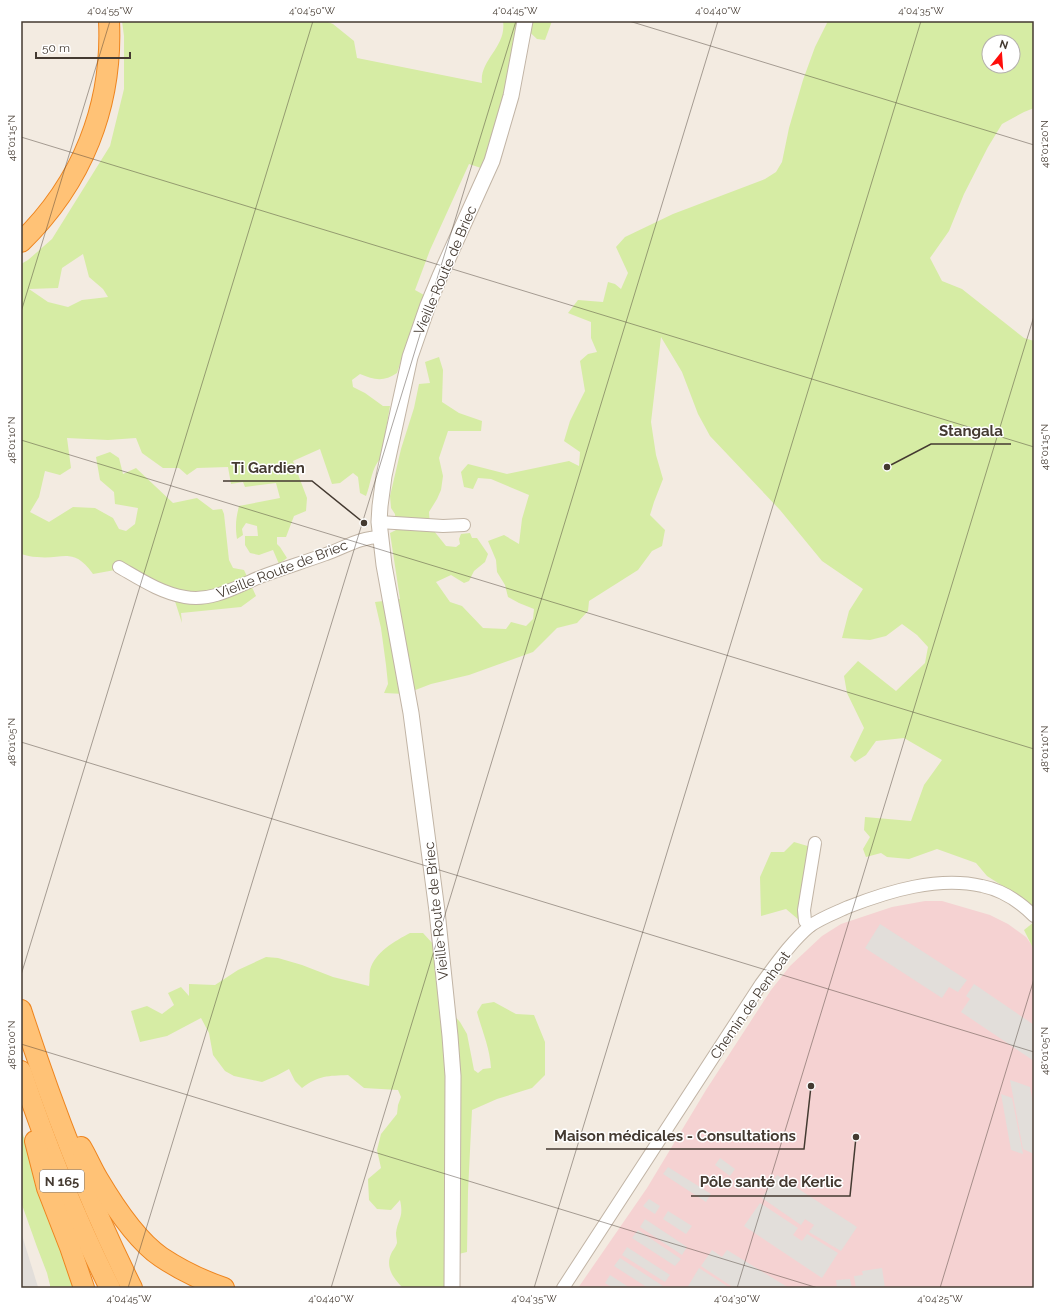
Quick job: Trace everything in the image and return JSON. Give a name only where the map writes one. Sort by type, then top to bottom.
[{"type":"highway","points":[[21,242],[39,224],[62,193],[73,177],[87,146],[98,115],[108,69],[109,21]]},
{"type":"highway","name":"N 165","points":[[21,1010],[48,1091],[92,1202],[132,1288]]},
{"type":"highway","name":"N 165","points":[[21,1071],[37,1118],[77,1217],[110,1288]]},
{"type":"highway","points":[[21,1089],[47,1188],[84,1288]]},
{"type":"highway","points":[[48,1091],[83,1149],[105,1190],[139,1237],[160,1257],[197,1278],[224,1288]]},
{"type":"street","name":"Vieille Route de Briec","points":[[452,1288],[453,1076],[450,1036],[437,910],[411,713],[391,608],[380,530],[380,506],[384,476],[410,357],[440,276],[492,162],[511,96],[526,21]]},
{"type":"street","name":"Vieille Route de Briec","points":[[119,567],[155,587],[170,593],[187,598],[203,598],[218,595],[259,577],[328,554],[371,537],[380,530],[464,525]]},
{"type":"street","points":[[810,926],[805,921],[804,910],[815,843]]},
{"type":"street","name":"Chemin de Penhoat","points":[[563,1288],[761,984],[790,946],[810,926],[836,912],[882,895],[910,888],[940,884],[971,884],[990,888],[1010,897],[1034,916]]},
{"type":"shaded area","points":[[925,901],[942,901],[990,915],[1008,924],[1026,937],[1034,948],[1034,1288],[578,1288],[647,1188],[706,1090],[771,990],[790,966],[822,936],[841,924],[892,907]]},
{"type":"shaded area","points":[[880,924],[967,980],[958,992],[949,987],[942,998],[865,948]]},
{"type":"shaded area","points":[[974,984],[1034,1025],[1034,1061],[961,1012],[970,999],[966,996]]},
{"type":"shaded area","points":[[1010,1080],[1030,1087],[1034,1103],[1034,1154],[1023,1149]]},
{"type":"shaded area","points":[[1001,1094],[1012,1098],[1023,1154],[1011,1150]]},
{"type":"shaded area","points":[[720,1158],[735,1169],[730,1176],[715,1165]]},
{"type":"shaded area","points":[[668,1167],[711,1194],[706,1202],[663,1174]]},
{"type":"shaded area","points":[[777,1175],[857,1227],[841,1251],[809,1232],[814,1225],[805,1219],[801,1225],[762,1198]]},
{"type":"shaded area","points":[[649,1199],[660,1206],[655,1214],[643,1206]]},
{"type":"shaded area","points":[[760,1203],[798,1228],[793,1235],[802,1241],[807,1234],[838,1253],[822,1278],[744,1226]]},
{"type":"shaded area","points":[[668,1211],[692,1226],[686,1234],[663,1219]]},
{"type":"shaded area","points":[[645,1219],[687,1247],[682,1255],[640,1227]]},
{"type":"shaded area","points":[[638,1230],[681,1259],[675,1266],[632,1238]]},
{"type":"shaded area","points":[[21,1232],[38,1287],[21,1288]]},
{"type":"shaded area","points":[[627,1247],[670,1275],[665,1282],[622,1255]]},
{"type":"shaded area","points":[[712,1250],[722,1257],[727,1250],[789,1288],[734,1288],[701,1266]]},
{"type":"shaded area","points":[[620,1258],[663,1286],[661,1288],[648,1288],[614,1266]]},
{"type":"shaded area","points":[[699,1268],[730,1288],[687,1288]]},
{"type":"shaded area","points":[[882,1268],[885,1288],[856,1288],[854,1276],[863,1275],[862,1271]]},
{"type":"shaded area","points":[[610,1275],[630,1288],[613,1288],[605,1283]]},
{"type":"shaded area","points":[[850,1279],[852,1288],[837,1288],[836,1280]]},
{"type":"green space","points":[[122,21],[325,21],[333,24],[354,41],[357,58],[482,83],[482,75],[485,67],[501,38],[503,21],[552,21],[545,40],[537,39],[521,24],[507,102],[481,168],[469,164],[430,250],[415,290],[424,295],[397,373],[383,379],[370,378],[360,374],[352,380],[353,387],[365,393],[383,406],[390,406],[381,458],[373,471],[366,496],[360,493],[358,477],[353,473],[340,483],[332,484],[320,449],[293,461],[307,498],[306,511],[294,516],[286,537],[277,537],[277,544],[287,558],[279,564],[273,550],[259,555],[250,553],[245,545],[245,536],[258,536],[257,526],[246,523],[242,529],[243,535],[237,539],[236,530],[239,506],[280,498],[276,483],[245,487],[243,482],[231,484],[228,467],[197,468],[187,475],[179,468],[163,468],[142,453],[136,438],[108,440],[67,438],[71,468],[60,475],[45,471],[39,497],[30,512],[49,522],[73,507],[95,508],[113,518],[119,529],[126,531],[135,524],[138,508],[115,504],[114,492],[100,480],[96,457],[110,452],[119,458],[123,474],[136,468],[173,503],[197,498],[213,510],[222,509],[224,514],[229,560],[233,568],[244,570],[256,596],[241,607],[181,613],[182,623],[171,589],[126,568],[93,574],[86,565],[73,557],[35,557],[21,554],[21,264],[28,260],[52,239],[110,146],[124,89],[124,36]],"holes":[[[83,254],[89,277],[103,289],[108,297],[82,300],[68,307],[48,302],[29,289],[58,288],[62,268]]]},
{"type":"green space","points":[[828,21],[1034,21],[1034,108],[1002,124],[988,147],[964,194],[949,231],[930,258],[942,281],[962,289],[1024,338],[1034,341],[1034,911],[1020,897],[987,876],[976,863],[937,849],[909,859],[887,857],[881,853],[866,857],[863,849],[870,837],[864,830],[865,817],[911,821],[924,785],[942,760],[904,738],[876,741],[866,755],[855,762],[850,757],[864,728],[847,693],[844,676],[858,661],[896,691],[925,663],[928,647],[917,635],[902,624],[886,636],[870,640],[842,638],[849,611],[863,589],[822,561],[780,510],[710,436],[698,414],[682,372],[661,337],[651,422],[656,455],[663,479],[650,515],[665,530],[662,546],[652,551],[638,570],[589,601],[588,611],[577,623],[557,628],[533,652],[469,675],[431,684],[405,694],[384,693],[388,684],[381,628],[375,602],[400,599],[390,533],[396,530],[395,514],[391,508],[390,496],[419,384],[430,383],[425,362],[439,357],[443,370],[442,402],[459,413],[482,421],[481,431],[448,431],[439,458],[443,476],[441,490],[429,512],[430,526],[446,546],[456,547],[460,544],[459,539],[461,534],[470,533],[472,538],[477,538],[488,554],[485,562],[474,571],[469,581],[464,583],[451,575],[436,582],[450,602],[462,606],[483,628],[506,629],[511,622],[526,626],[533,619],[534,609],[508,597],[505,585],[497,572],[496,560],[488,541],[504,535],[519,544],[522,519],[529,495],[491,479],[478,478],[473,489],[464,487],[461,472],[468,464],[507,474],[569,461],[579,466],[580,452],[564,441],[570,421],[585,391],[580,361],[588,354],[597,352],[591,338],[591,322],[568,313],[578,300],[603,302],[608,282],[615,284],[621,289],[628,273],[616,247],[625,237],[673,214],[765,179],[776,172],[782,162],[789,128],[803,80],[815,47]]},
{"type":"green space","points":[[794,842],[811,847],[799,920],[786,909],[761,916],[760,877],[771,852],[784,852]]},
{"type":"green space","points":[[1034,922],[1034,950],[1024,930]]},
{"type":"green space","points":[[410,933],[423,933],[434,945],[443,1003],[460,1022],[467,1034],[474,1070],[478,1073],[483,1069],[491,1068],[487,1047],[477,1012],[482,1004],[494,1002],[516,1014],[534,1015],[545,1042],[545,1075],[532,1088],[497,1099],[472,1110],[467,1252],[446,1257],[447,1288],[403,1288],[400,1285],[391,1273],[389,1259],[397,1243],[396,1233],[401,1211],[400,1200],[391,1210],[377,1209],[369,1200],[368,1179],[381,1168],[377,1150],[381,1134],[397,1114],[401,1097],[398,1090],[364,1088],[348,1075],[319,1078],[302,1088],[295,1081],[289,1069],[262,1082],[234,1076],[225,1071],[213,1055],[209,1033],[201,1018],[167,1036],[140,1042],[131,1011],[147,1006],[162,1014],[174,1005],[168,993],[181,987],[189,996],[189,984],[215,985],[238,970],[266,957],[278,958],[302,965],[333,977],[369,986],[370,970],[376,958],[392,943]]},
{"type":"green space","points":[[21,1129],[77,1288],[50,1288],[47,1273],[21,1202]]},
{"type":"place","name":"Stangala","points":[[887,467]]},
{"type":"place","name":"Ti Gardien","points":[[364,523]]},
{"type":"place","name":"Maison médicales - Consultations","points":[[811,1086]]},
{"type":"place","name":"Pôle santé de Kerlic","points":[[856,1137]]}]
